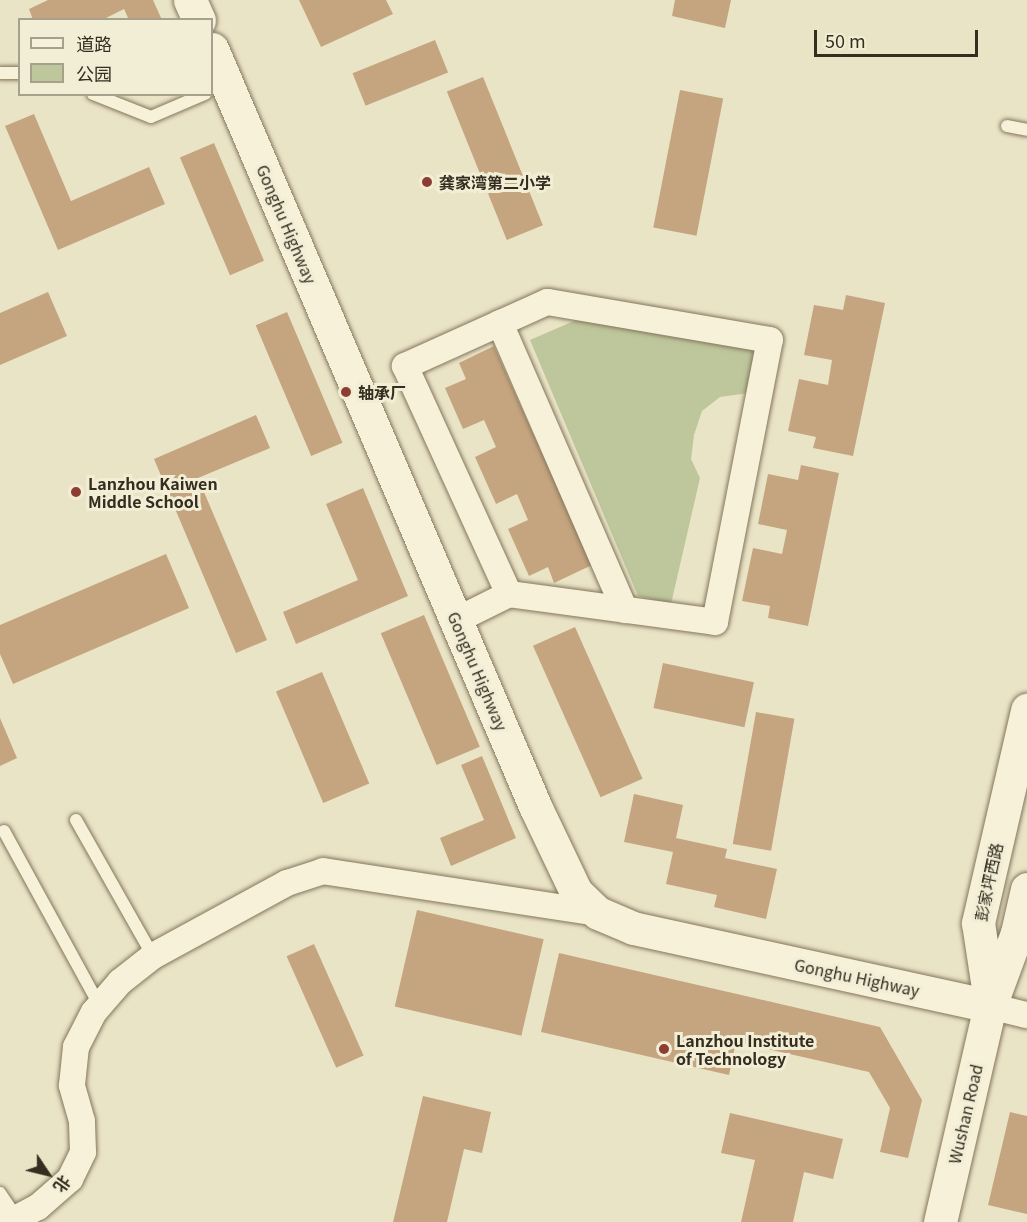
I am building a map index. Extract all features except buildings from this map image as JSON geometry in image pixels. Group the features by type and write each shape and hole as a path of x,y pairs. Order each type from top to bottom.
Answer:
{"main road":[{"path":"190,0 198,18"},
{"name":"Gonghu Highway","path":"213,63 215,91 457,620 576,892 598,913 633,928 990,1006"},
{"name":"彭家坪西路","path":"990,1006 978,923 1027,710"},
{"path":"990,1006 1017,933 1027,889"},
{"name":"Wushan Road","path":"940,1222 990,1006"}],"street":[{"path":"457,620 509,594 715,622 770,340 547,302 405,366 509,594"},
{"path":"500,323 625,610"},
{"path":"26,1216 70,1179 83,1152 82,1121 72,1085 76,1047 100,1006 120,982 153,956 287,883 324,871 598,913"},
{"path":"990,1006 1027,1014"}],"lane":[{"path":"0,73 18,73"},
{"path":"98,96 151,117 203,96"},
{"path":"1007,126 1027,130"},
{"path":"76,820 153,956"},
{"path":"4,831 100,1006"},
{"path":"0,1193 26,1216"}],"green space":[{"path":"583,317 757,347 749,393 720,397 702,411 694,435 691,459 700,478 671,604 638,596 530,340"}],"place":[{"name":"龚家湾第二小学","path":"427,182"},
{"name":"轴承厂","path":"346,392"},
{"name":"Lanzhou Kaiwen Middle School","path":"76,492"},
{"name":"Lanzhou Institute of Technology","path":"664,1049"}]}
